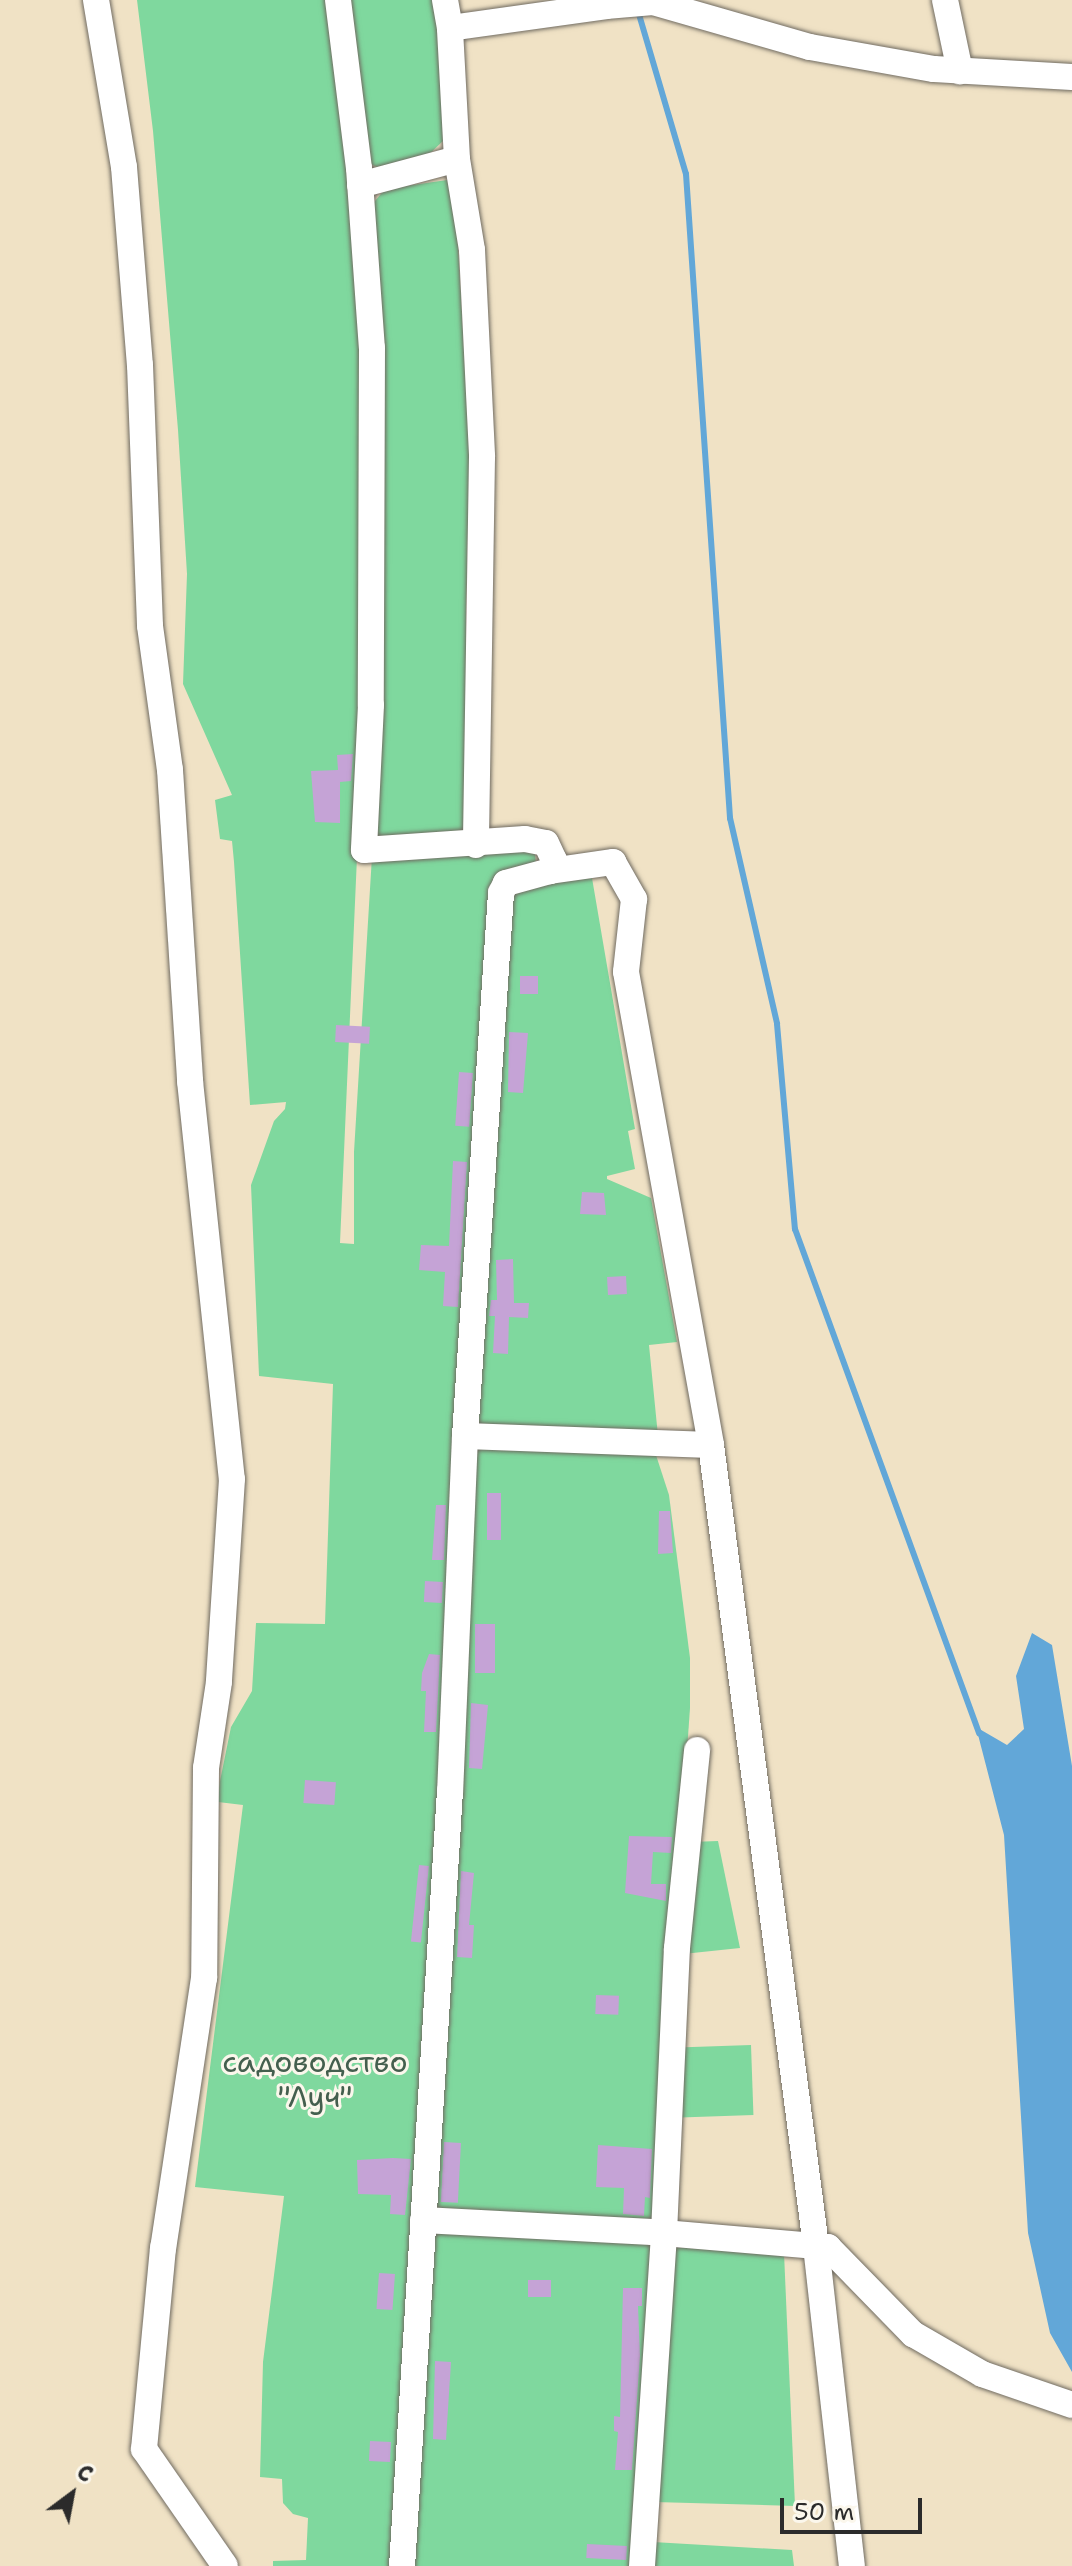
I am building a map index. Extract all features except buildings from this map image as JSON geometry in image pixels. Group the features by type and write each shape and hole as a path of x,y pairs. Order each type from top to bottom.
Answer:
{"lane":[{"path":"96,0 124,167 140,365 150,626 170,770 190,1081 232,1479 219,1682 206,1768 204,1978 163,2248 144,2449 225,2566"},
{"path":"338,0 360,185 372,348 371,705 364,850 476,845 525,839 546,843 554,860 550,871"},
{"path":"445,0 450,28 457,159 472,250 482,457 476,845"},
{"path":"945,0 960,71"},
{"path":"450,28 653,2 810,47 960,71 1072,77"},
{"path":"360,185 457,159"},
{"path":"402,2566 450,1791 465,1436 501,893 506,883 550,871 613,862 634,899 626,972 711,1445 816,2246 852,2566"},
{"path":"465,1436 711,1445"},
{"path":"642,2566 664,2233 677,1948 697,1750"},
{"path":"423,2220 664,2233 828,2247 913,2334 982,2374 1072,2405"}],"green space":[{"name":"садоводство \"Луч\"","path":"137,0 331,0 367,401 357,857 340,1243 354,1244 354,1152 372,856 534,846 536,863 509,873 449,1671 392,2566 273,2566 273,2561 306,2560 308,2518 293,2514 283,2503 282,2479 260,2477 263,2362 284,2196 195,2187 243,1805 218,1802 220,1781 231,1727 252,1691 256,1623 325,1624 333,1384 259,1376 251,1185 274,1121 285,1109 286,1102 250,1105 232,841 220,839 215,800 232,795 183,684 187,574 178,430 153,131"},
{"path":"345,0 434,0 447,73 444,140 424,159 377,167 364,161"},
{"path":"454,179 470,449 466,616 468,840 385,845 373,834 370,207 385,189"},
{"path":"592,878 635,1129 628,1131 635,1169 607,1176 607,1179 651,1198 677,1342 649,1345 658,1436 477,1428 510,887"},
{"name":"садоводство \"Луч\"","path":"476,1442 655,1452 669,1495 690,1658 690,1708 654,2223 434,2209"},
{"path":"718,1841 740,1948 683,1954 691,1842"},
{"path":"751,2045 753,2115 680,2118 678,2048"},
{"path":"434,2228 653,2243 631,2566 410,2566"},
{"path":"669,2247 784,2253 795,2506 654,2502"},
{"path":"653,2542 792,2550 794,2566 651,2566"}],"water":[{"path":"1032,1633 1052,1645 1072,1766 1072,2372 1050,2333 1028,2233 1004,1835 976,1727 1007,1745 1024,1729 1016,1676"}],"waterway":[{"path":"638,11 686,174 730,818 777,1024 795,1229 979,1733"}]}
